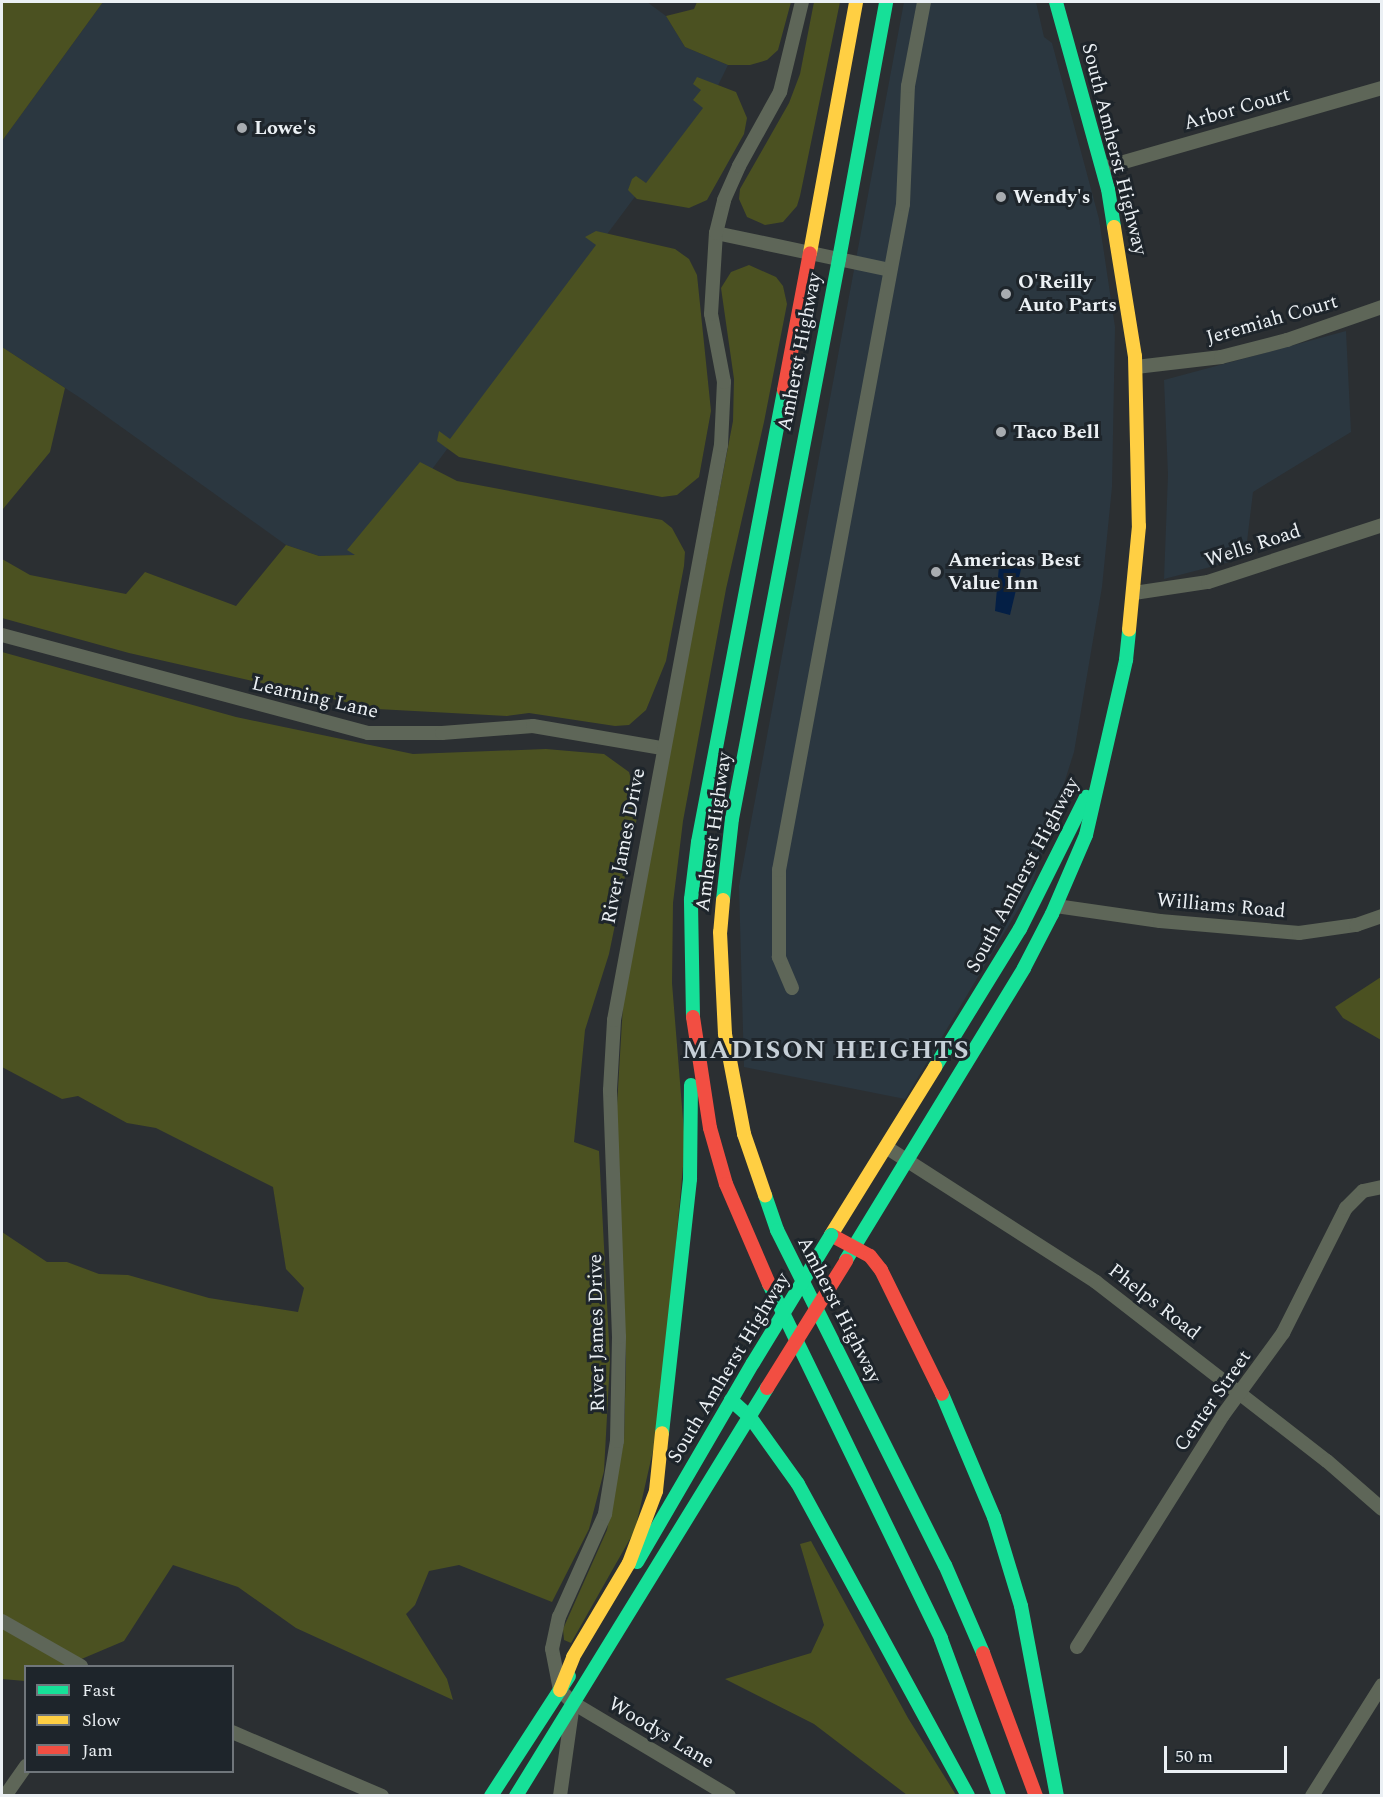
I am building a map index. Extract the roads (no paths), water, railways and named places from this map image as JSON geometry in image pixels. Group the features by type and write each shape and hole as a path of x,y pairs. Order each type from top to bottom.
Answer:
{"main road":[{"name":"Amherst Highway","path":"856,2 698,842 691,899 691,1007 700,1077 726,1184 757,1260 941,1639 999,1796"},
{"name":"Amherst Highway","path":"886,2 732,819 720,932 725,1034 744,1134 773,1219 945,1564 984,1654 1036,1796"},
{"name":"South Amherst Highway","path":"516,1796 1024,968 1056,906 1086,836 1126,660 1134,593 1140,453 1136,367 1125,280 1103,168 1056,2"},
{"name":"South Amherst Highway","path":"491,1796 560,1690 753,1363 1020,929 1102,770"},
{"path":"560,1690 573,1657 629,1563 656,1491 690,1179 691,1007"},
{"path":"831,1235 870,1256 895,1292 953,1417 994,1517 1025,1624 1058,1796"},
{"path":"731,1400 750,1417 798,1484 968,1796"}],"street":[{"name":"River James Drive","path":"560,1690 552,1649 553,1634 605,1514 617,1441 619,1337 610,1090 614,1020 724,414 724,382 711,314 716,233 724,200 739,166 780,92 802,2"},
{"path":"792,988 779,957 779,870 903,204 908,87 924,2"},
{"name":"Arbor Court","path":"1103,168 1382,88"},
{"path":"716,233 890,270"},
{"name":"Jeremiah Court","path":"1136,367 1221,357 1287,340 1382,307"},
{"name":"Wells Road","path":"1134,593 1208,582 1382,525"},
{"name":"Learning Lane","path":"2,635 368,733 433,734 532,726 662,748"},
{"name":"Williams Road","path":"1056,906 1160,921 1299,933 1346,927 1382,916"},
{"name":"Phelps Road","path":"886,1148 1096,1282 1356,1484 1382,1509"},
{"name":"Center Street","path":"1077,1647 1239,1394 1283,1333 1346,1208 1363,1191 1382,1186"},
{"path":"2,1621 79,1665"},
{"path":"1312,1796 1382,1685"},
{"path":"560,1690 573,1703 560,1796"},
{"name":"Woodys Lane","path":"573,1703 729,1796"},
{"path":"234,1733 382,1796"},
{"path":"4,1796 24,1769"}],"water":[{"path":"999,566 1021,569 1010,615 995,611"}],"place":[{"name":"Lowe's","path":"242,128"},
{"name":"Wendy's","path":"1001,197"},
{"name":"O'Reilly Auto Parts","path":"1006,294"},
{"name":"Taco Bell","path":"1001,432"},
{"name":"Americas Best Value Inn","path":"936,572"}],"district":[{"name":"MADISON HEIGHTS","path":"826,1051"}]}
